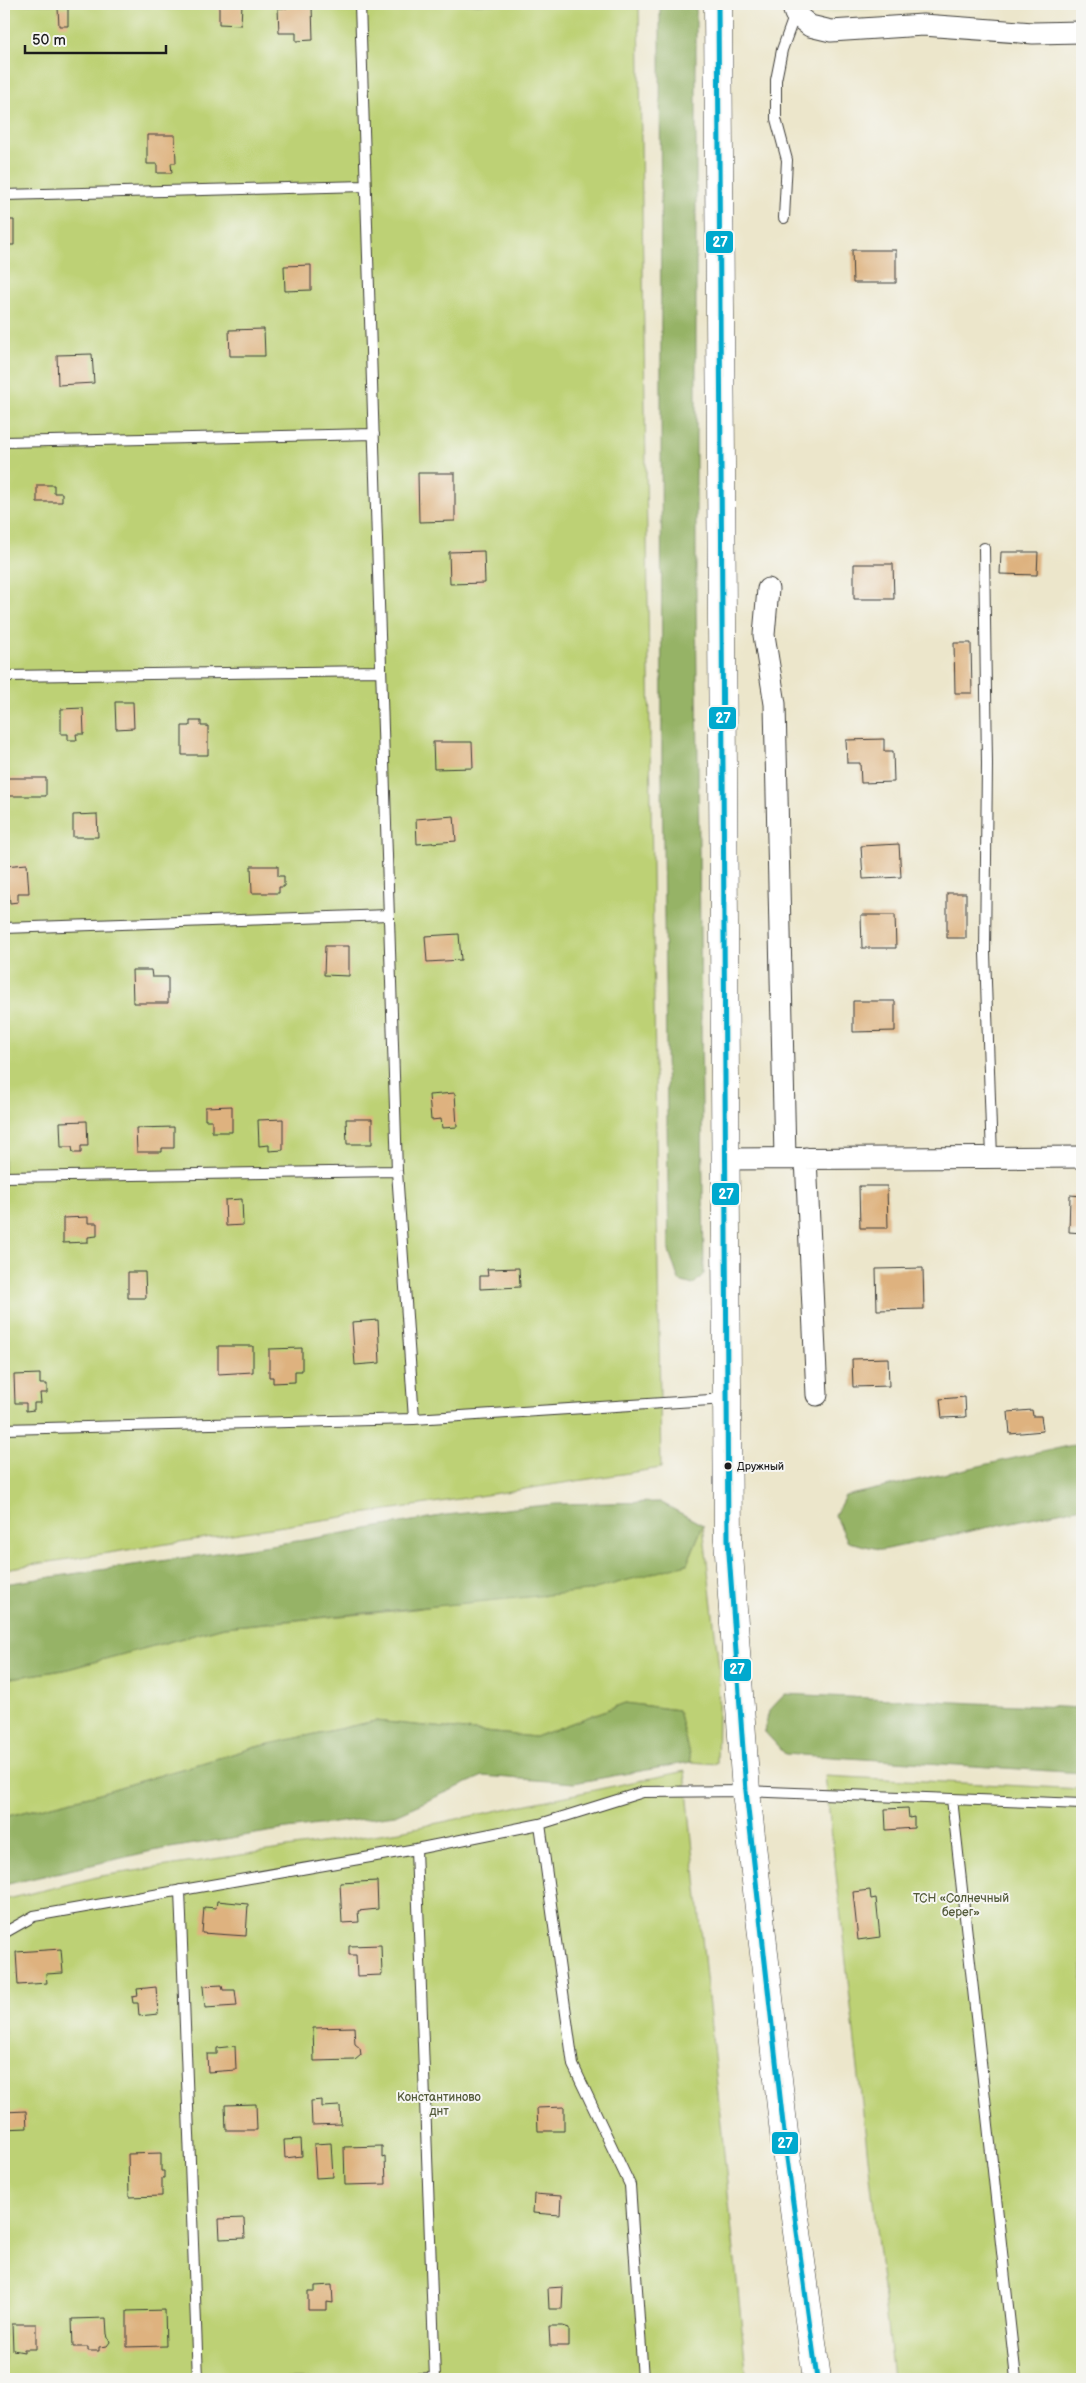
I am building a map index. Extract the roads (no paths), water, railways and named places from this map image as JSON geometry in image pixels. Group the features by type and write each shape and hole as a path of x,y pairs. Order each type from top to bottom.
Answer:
{"street":[{"path":"718,4 728,1540 746,1791 786,2150 817,2379"},
{"path":"794,9 810,26 831,32 924,25 1032,33 1082,32"},
{"path":"768,589 764,635 775,704 785,1158"},
{"path":"725,1159 1082,1157"},
{"path":"806,1158 817,1395"}],"lane":[{"path":"360,4 397,1171 414,1419"},
{"path":"784,218 787,160 776,119 776,80 782,50 794,9"},
{"path":"4,195 366,186"},
{"path":"4,442 374,434"},
{"path":"984,548 987,764 985,953 992,1158"},
{"path":"4,676 381,671"},
{"path":"4,928 389,915"},
{"path":"4,1177 397,1171"},
{"path":"4,1429 414,1419 727,1400"},
{"path":"4,1933 34,1916 416,1849 540,1824 643,1792 746,1791 1082,1804"},
{"path":"952,1799 1016,2379"},
{"path":"540,1824 573,2065 630,2184 643,2379"},
{"path":"402,2379 435,2379 416,1849"},
{"path":"180,1890 198,2379"}],"place":[{"name":"Дружный","path":"728,1466"}],"park label":[{"name":"ТСН «Солнечный берег»","path":"961,1905"},
{"name":"Константиново днт","path":"439,2104"}]}
